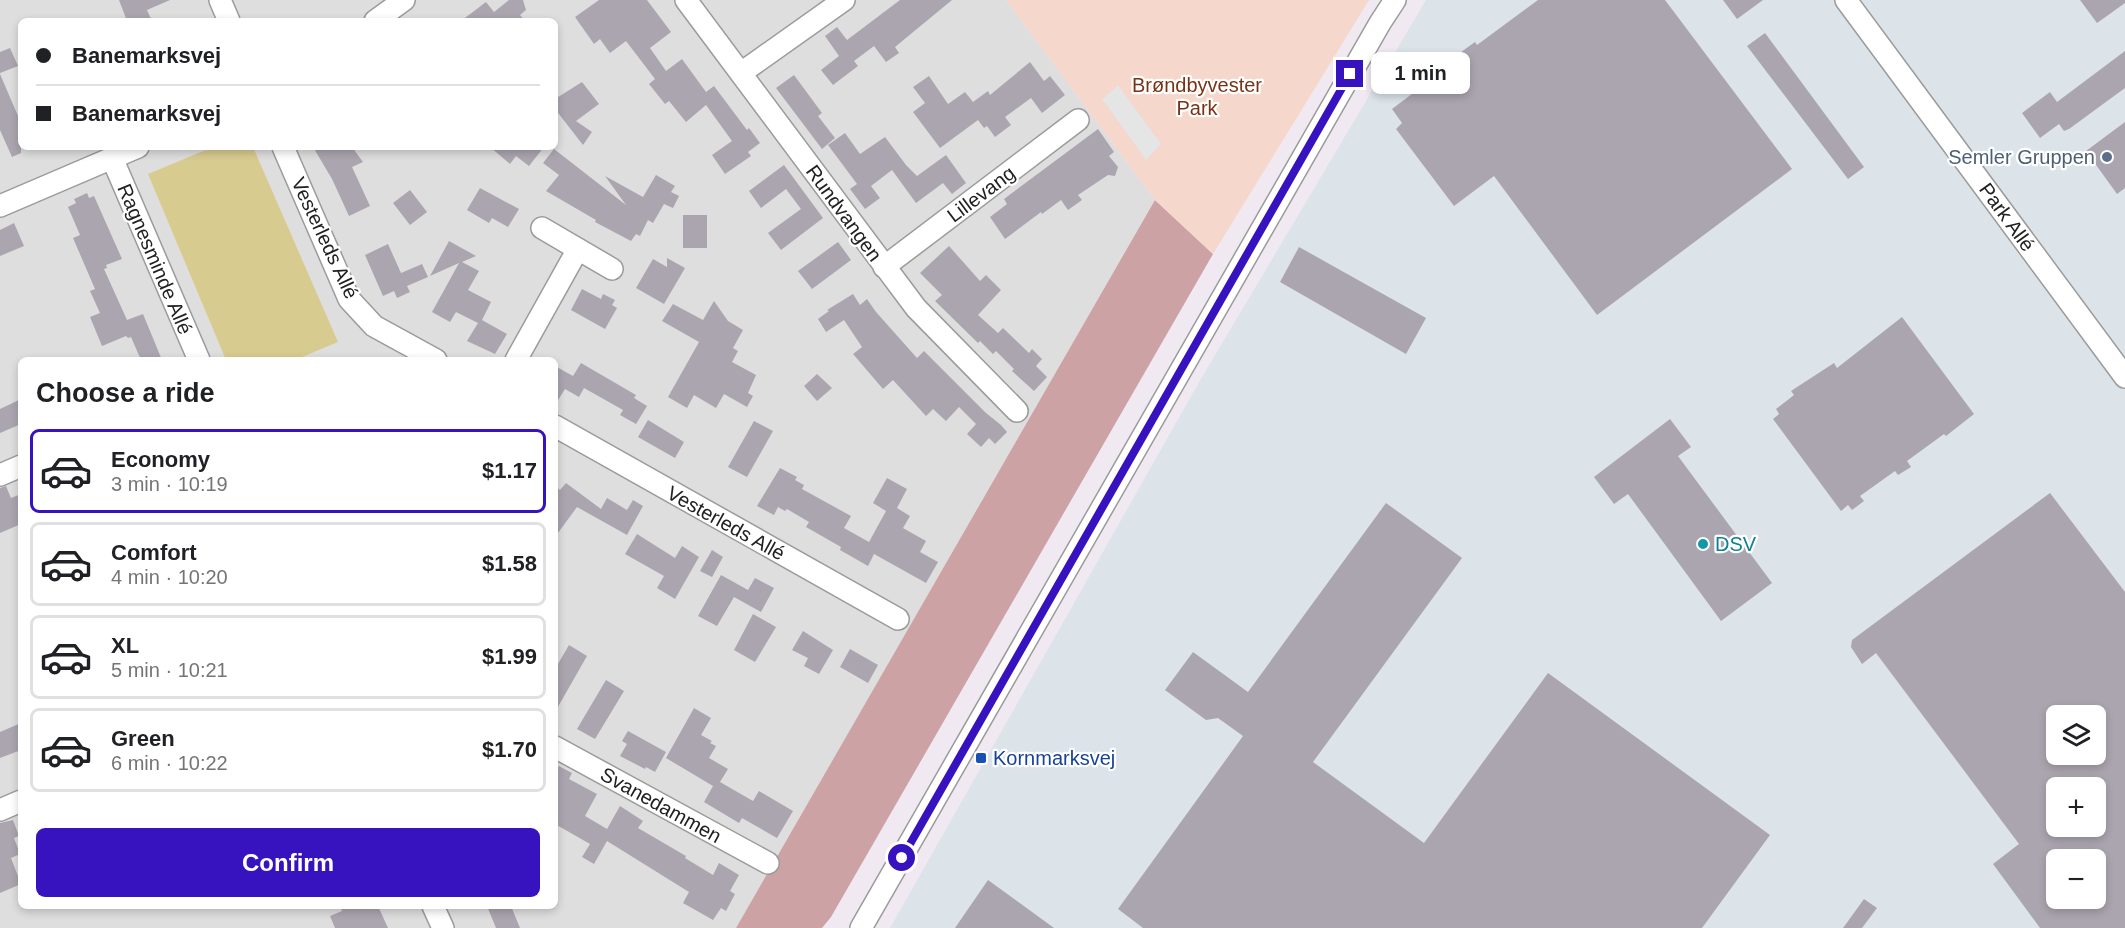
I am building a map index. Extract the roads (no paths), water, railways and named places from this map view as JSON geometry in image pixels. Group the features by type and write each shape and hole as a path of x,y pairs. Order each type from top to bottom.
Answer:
{"street":[{"path":"220,0 228,18"},
{"path":"379,18 404,0"},
{"name":"Rundvangen","path":"686,0 916,308 1017,411"},
{"path":"741,73 844,0"},
{"path":"861,928 1259,231 1395,0"},
{"name":"Park Allé","path":"1846,0 2125,377"},
{"name":"Lillevang","path":"884,267 1078,120"},
{"path":"1,202 131,150"},
{"name":"Vesterleds Allé","path":"284,150 349,299 374,326 431,357"},
{"name":"Ragnesminde Allé","path":"112,158 198,357"},
{"path":"542,228 612,269"},
{"path":"518,357 578,249"},
{"name":"Vesterleds Allé","path":"558,428 898,619"},
{"path":"0,475 18,467"},
{"name":"Svanedammen","path":"558,749 768,863"},
{"path":"0,810 18,802"},
{"path":"434,909 443,928"}],"place":[{"name":"Semler Gruppen","path":"2107,157"},
{"name":"DSV","path":"1703,544"},
{"name":"Kornmarksvej","path":"981,758"}],"park label":[{"name":"Brøndbyvester Park","path":"1197,96"}]}
